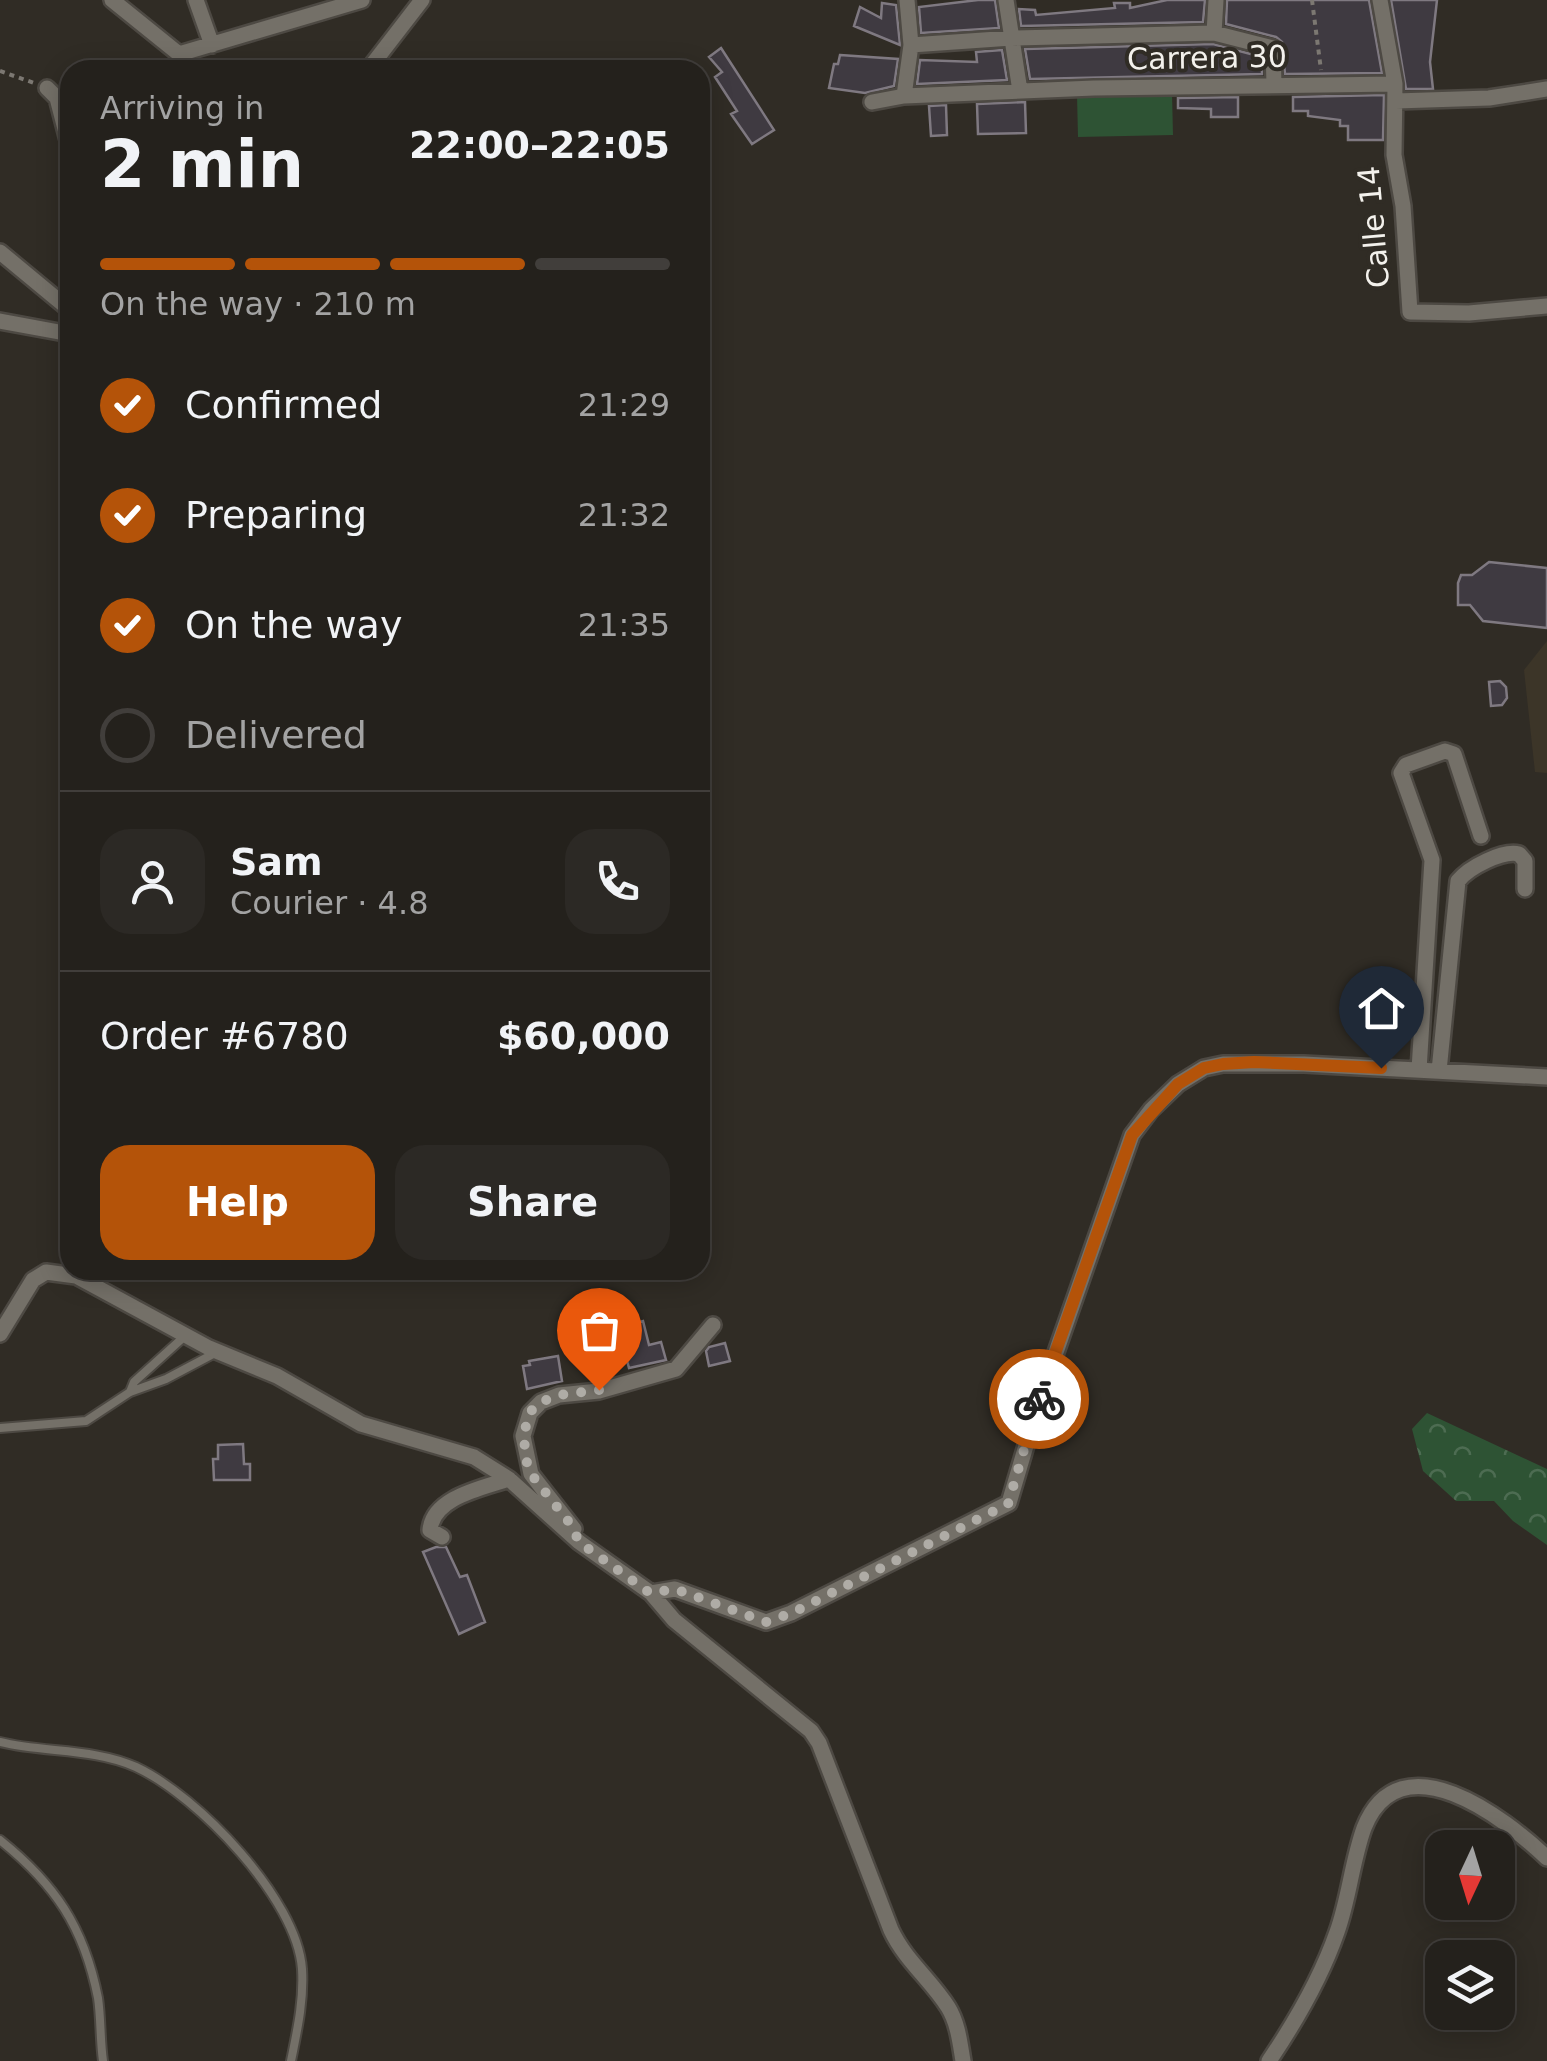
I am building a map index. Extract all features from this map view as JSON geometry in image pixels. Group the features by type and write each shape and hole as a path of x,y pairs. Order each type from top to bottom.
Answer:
{"street":[{"path":"112,0 179,54 362,0"},
{"path":"196,0 212,45"},
{"path":"286,0 292,19"},
{"path":"376,60 422,0"},
{"path":"904,96 911,45 907,0"},
{"path":"1006,0 1020,92"},
{"path":"1214,33 1216,0"},
{"name":"Calle 14","path":"1380,0 1395,84 1394,155 1403,206 1410,312 1469,314 1547,306"},
{"path":"911,45 1214,33 1273,48 1274,85"},
{"name":"Carrera 30","path":"872,102 904,96 1020,92 1395,84"},
{"path":"48,88 60,110"},
{"path":"1396,101 1489,98 1547,88"},
{"path":"0,252 60,302"},
{"path":"0,321 60,332"},
{"path":"1419,1070 1432,860 1401,773 1406,765 1444,750 1454,754 1481,836"},
{"path":"1439,1072 1458,881 1464,874 1510,852 1520,854 1525,862 1526,888"},
{"path":"650,1593 675,1589 766,1622 792,1613 1008,1504 1041,1394 1132,1135 1178,1084 1204,1068 1254,1062 1540,1077 1547,1092"},
{"path":"0,1334 33,1280 46,1272 60,1274"},
{"path":"83,1280 217,1352 278,1376 361,1424 474,1457 509,1479 579,1542 650,1593 674,1620 811,1731 819,1742 891,1930 950,2010 960,2037 963,2061"},
{"path":"579,1542 572,1526 531,1474 523,1436 530,1412 541,1402 559,1395 599,1390 676,1369 713,1325"},
{"path":"442,1537 430,1530 443,1506 509,1479"},
{"path":"1269,2061 1323,1967 1346,1902 1365,1826 1382,1802 1401,1790 1425,1785 1453,1792 1486,1808 1547,1858"}],"lane":[{"path":"130,1392 142,1375 186,1335"},
{"path":"0,1428 78,1424 130,1392 166,1379 217,1352"},
{"path":"0,1742 134,1766 192,1802 209,1818 251,1867 294,1932 302,1986 291,2061"},
{"path":"0,1840 44,1877 60,1898 89,1966 98,1999 103,2061"}],"path":[{"path":"1312,0 1323,84"},
{"path":"0,71 48,88"}],"shaded area":[{"path":"1547,641 1547,773 1535,772 1524,670"}],"green space":[{"path":"1172,93 1173,135 1078,137 1077,95"},
{"path":"1427,1413 1547,1469 1547,1545 1513,1521 1494,1501 1456,1501 1423,1471 1412,1429"}],"building":[{"path":"995,0 999,28 921,33 919,7"},
{"path":"1167,0 1205,0 1203,22 1021,26 1019,9 1035,10 1036,15 1115,8 1114,3 1130,3 1130,8"},
{"path":"1227,0 1369,0 1382,73 1285,74 1282,42 1226,24"},
{"path":"1391,0 1437,0 1430,62 1433,89 1406,89"},
{"path":"882,3 896,5 900,45 854,26 860,7 881,18"},
{"path":"1213,44 1262,57 1262,74 1030,79 1025,49"},
{"path":"721,48 774,130 752,144 731,114 737,111 715,77 722,72 709,57"},
{"path":"1002,50 1007,80 917,84 920,60 977,62 976,52"},
{"path":"840,55 898,59 894,86 865,93 829,88"},
{"path":"1384,95 1383,140 1348,140 1348,126 1340,126 1340,120 1293,111 1293,97"},
{"path":"1238,97 1238,117 1211,117 1211,109 1178,108 1178,98"},
{"path":"1025,102 1026,133 978,134 977,104"},
{"path":"946,105 947,135 931,136 929,106"},
{"path":"1489,562 1547,568 1547,628 1483,621 1470,605 1458,605 1461,575 1472,575"},
{"path":"1500,681 1506,687 1507,698 1502,705 1491,706 1489,682"},
{"path":"643,1321 649,1345 661,1342 666,1360 629,1368 620,1335 628,1333 625,1326"},
{"path":"725,1343 730,1361 709,1366 706,1351"},
{"path":"558,1356 562,1381 527,1389 523,1366 530,1365 529,1361"},
{"path":"243,1444 244,1464 250,1464 250,1480 214,1480 213,1459 218,1459 218,1445"},
{"path":"446,1547 460,1577 467,1575 485,1622 459,1634 423,1552"}],"way so far":[{"path":"599,1390 559,1395 541,1402 530,1412 523,1436 531,1474 572,1526 579,1542 650,1593 675,1589 766,1622 792,1613 922,1544 1008,1504 1039,1399"}],"route":[{"path":"1039,1399 1132,1135 1151,1110 1178,1084 1204,1068 1223,1064 1381,1068"}]}
